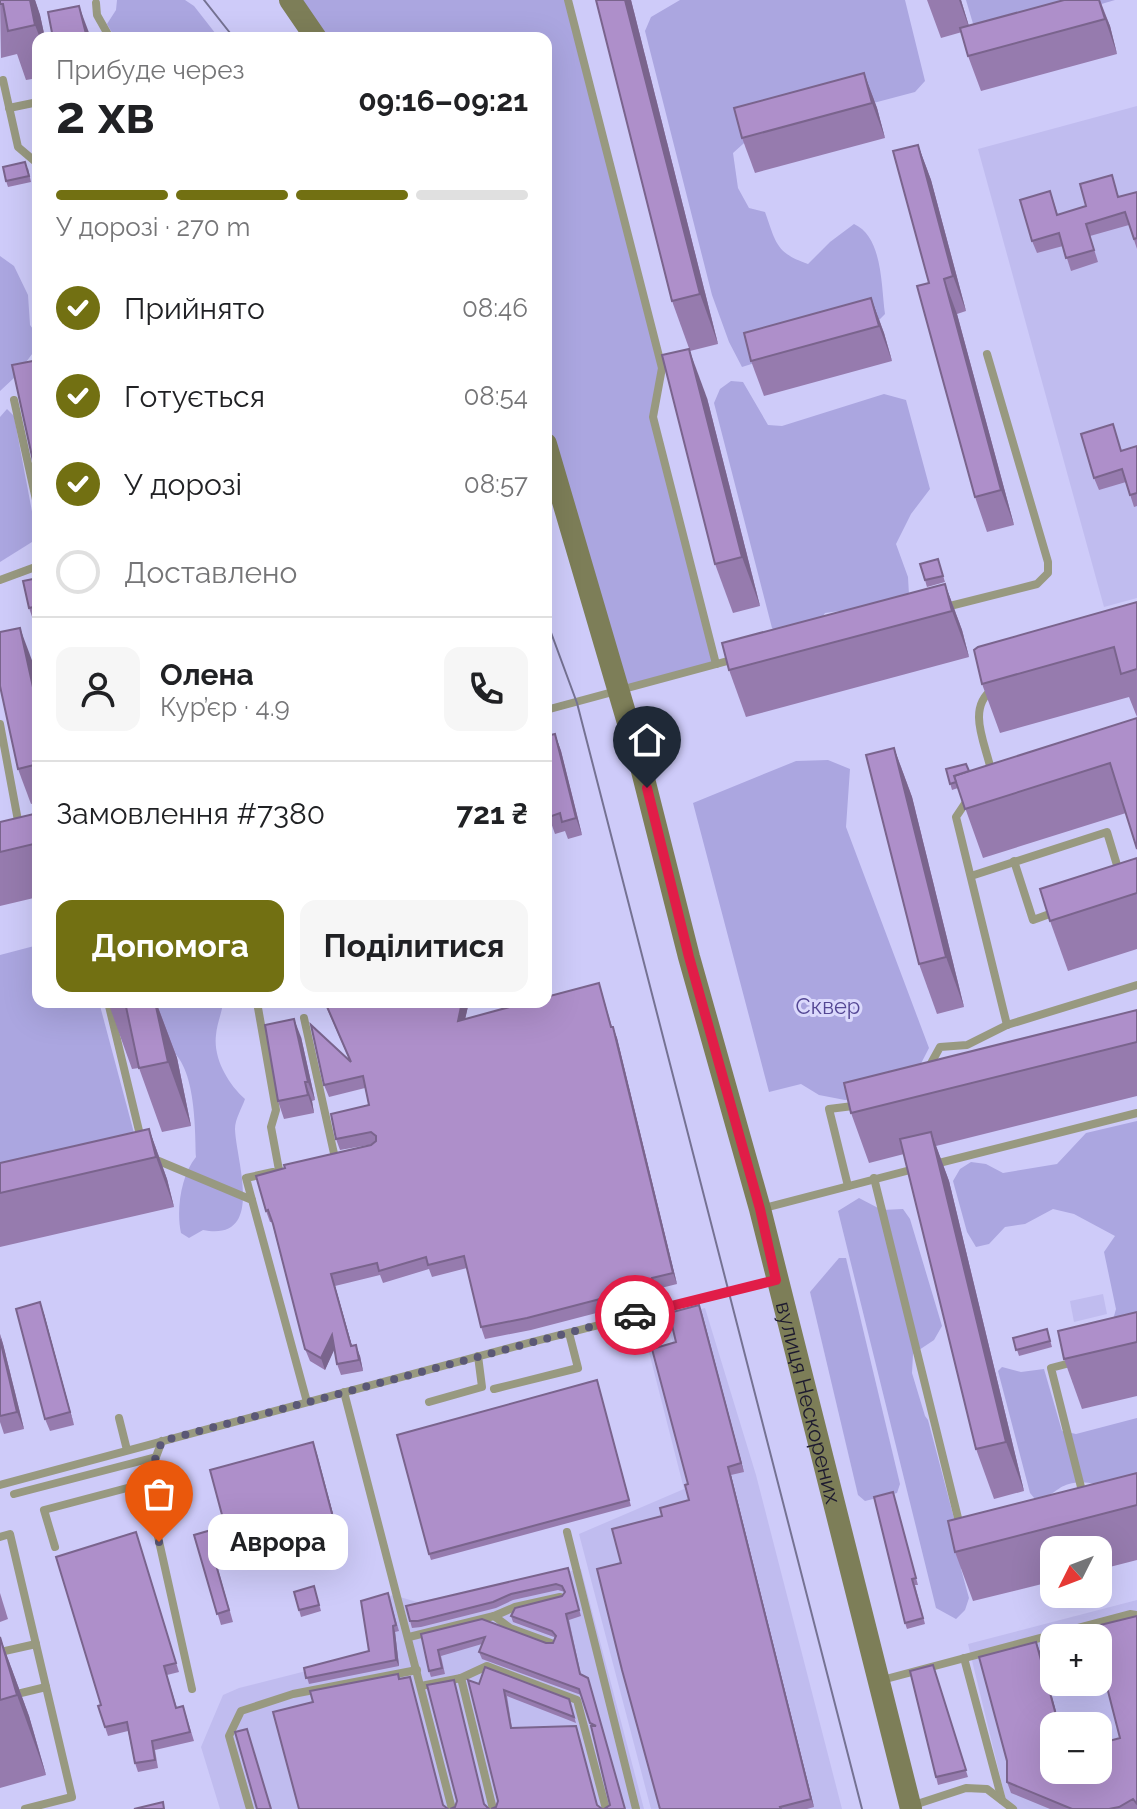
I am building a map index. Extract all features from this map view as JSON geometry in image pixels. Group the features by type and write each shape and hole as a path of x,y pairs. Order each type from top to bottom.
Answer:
{"main road":[{"path":"290,0 312,32"},
{"name":"вулиця Нескорених","path":"552,464 647,788 689,957 760,1209 910,1808"}],"lane":[{"path":"568,0 662,368 653,417 716,664"},
{"path":"96,3 97,15 107,32"},
{"path":"3,80 18,147 32,159"},
{"path":"9,108 32,103"},
{"path":"941,608 1037,584 1046,578 1049,567 987,354"},
{"path":"14,400 32,482"},
{"path":"0,580 32,568"},
{"path":"552,708 741,658"},
{"path":"990,766 978,709 988,693 1010,684"},
{"path":"0,724 22,843"},
{"path":"981,779 990,766 1004,763"},
{"path":"973,792 956,817 1007,1025"},
{"path":"971,876 1107,832 1125,891"},
{"path":"1014,861 1033,920 1060,911"},
{"path":"922,1081 940,1047 967,1045 1007,1025 1137,985"},
{"path":"109,1008 145,1155 252,1200"},
{"path":"258,1008 276,1110 271,1127 279,1170"},
{"path":"304,1018 335,1158"},
{"path":"848,1186 829,1109 872,1104"},
{"path":"760,1209 1137,1113"},
{"path":"321,1161 348,1155"},
{"path":"293,1167 246,1178 307,1402"},
{"path":"874,1178 962,1535"},
{"path":"0,1485 478,1356 776,1280"},
{"path":"494,1389 578,1368 569,1333"},
{"path":"429,1402 482,1387 478,1356"},
{"path":"1086,1507 1051,1368 1090,1357"},
{"path":"344,1392 452,1809"},
{"path":"119,1418 127,1450"},
{"path":"162,1441 146,1483 192,1689"},
{"path":"14,1494 156,1457"},
{"path":"55,1547 44,1510 146,1483"},
{"path":"567,1532 636,1809"},
{"path":"0,1537 10,1534 72,1797 25,1809"},
{"path":"409,1637 560,1597"},
{"path":"878,1681 1130,1614 1137,1615"},
{"path":"494,1616 510,1628 551,1643"},
{"path":"0,1652 36,1644"},
{"path":"964,1658 1002,1800"},
{"path":"421,1686 461,1678 487,1666 577,1700 606,1809"},
{"path":"250,1809 229,1736 241,1711 293,1694 417,1670"},
{"path":"461,1678 493,1809"},
{"path":"0,1698 46,1687"},
{"path":"910,1808 966,1788 987,1789 1013,1809"}],"shaded area":[{"path":"1137,106 1137,598 1104,607 978,149"},
{"path":"1103,1294 1107,1314 1074,1322 1070,1301"},
{"path":"705,1308 756,1475 842,1809 651,1809 579,1534 684,1489 649,1352 674,1347 666,1317"},
{"path":"581,1569 644,1809 220,1809 201,1747 223,1695 239,1688 369,1655 362,1606 393,1595 417,1602"},
{"path":"1137,1600 1137,1809 1008,1809 968,1644 1040,1625 1040,1696 1112,1696 1112,1624 1045,1624"}],"green space":[{"path":"117,0 185,0 194,6 214,32 112,32 107,24 116,10"},
{"path":"290,0 568,0 662,368 654,417 716,664 619,690 552,464 552,32 312,32"},
{"path":"680,0 905,0 925,81 915,92 753,135 733,153 738,188 749,208 765,212 775,239 789,256 808,264 854,224 863,230 871,240 879,263 885,314 873,326 742,367 712,295 645,31 651,17"},
{"path":"966,0 1115,0 985,38 974,27"},
{"path":"0,256 14,266 28,295 32,354 0,391"},
{"path":"731,381 743,382 768,425 782,426 884,394 906,400 930,489 911,514 896,544 908,577 909,595 862,616 840,611 825,613 816,627 790,641 772,628 714,403 720,389"},
{"path":"7,409 14,416 32,512 32,542 0,562 0,417"},
{"name":"Сквер","path":"828,760 850,769 846,827 929,1048 914,1077 872,1097 845,1100 819,1095 801,1084 769,1092 693,803 796,761"},
{"path":"32,947 32,1008 101,1008 134,1133 128,1153 0,1187 0,955"},
{"path":"153,1008 222,1008 216,1035 219,1061 233,1086 245,1099 235,1129 242,1178 241,1212 235,1224 223,1230 203,1230 189,1238 181,1233 179,1214 181,1193 196,1157 192,1096 183,1066 166,1047"},
{"path":"1137,1121 1137,1337 1106,1345 1116,1309 1104,1252 1115,1236 1074,1214 1053,1209 1025,1224 1005,1227 989,1244 976,1247 967,1232 953,1181 960,1169 971,1162 986,1164 1003,1173 1057,1164 1086,1133"},
{"path":"859,1198 882,1210 903,1209 910,1219 942,1326 934,1340 913,1354 912,1373 928,1420 960,1541 961,1569 969,1598 965,1610 956,1619 936,1608 838,1211"},
{"path":"839,1258 846,1258 900,1484 897,1493 865,1501 858,1495 810,1292"},
{"path":"1002,1367 1021,1372 1044,1369 1062,1431 1076,1434 1137,1418 1137,1498 1094,1484 1077,1482 1035,1499 1030,1493 998,1371"}],"building":[{"path":"0,0 30,0 35,25 8,31"},
{"path":"596,0 625,0 700,294 672,301"},
{"path":"1064,0 1099,0 1105,19 968,56 960,28"},
{"path":"79,6 86,32 52,32 48,12"},
{"path":"864,73 872,103 742,138 734,108"},
{"path":"918,145 953,276 944,279 1001,490 975,497 917,286 929,283 893,151"},
{"path":"25,162 29,176 6,181 3,167"},
{"path":"1112,175 1118,197 1137,192 1137,238 1134,239 1125,212 1086,224 1094,250 1066,258 1059,233 1032,241 1020,200 1050,191 1057,215 1086,206 1080,184"},
{"path":"871,298 879,326 751,361 744,333"},
{"path":"689,349 742,557 715,564 662,355"},
{"path":"32,361 32,457 12,365"},
{"path":"1113,424 1121,451 1137,446 1137,493 1130,495 1122,469 1094,478 1081,434"},
{"path":"938,559 943,576 925,580 920,564"},
{"path":"32,579 32,607 29,608 23,581"},
{"path":"945,584 952,611 729,670 722,643"},
{"path":"1137,602 1137,669 1121,674 1114,647 982,684 974,650 978,647"},
{"path":"20,628 32,683 32,766 18,769 0,686 0,632"},
{"path":"1137,718 1137,849 1110,763 965,809 954,776"},
{"path":"555,734 576,818 562,822 560,813 552,816 552,735"},
{"path":"894,748 946,957 919,964 866,755"},
{"path":"966,764 969,771 954,776 956,782 950,784 946,769"},
{"path":"32,814 32,844 0,852 0,822"},
{"path":"1137,858 1137,893 1050,921 1040,889"},
{"path":"599,983 613,1027 673,1273 652,1278 654,1285 481,1327 464,1256 428,1265 426,1257 379,1271 377,1263 331,1274 351,1346 356,1345 359,1360 337,1364 332,1335 321,1358 305,1349 273,1224 256,1176 285,1168 284,1165 371,1145 376,1141 376,1136 371,1132 336,1139 331,1114 369,1105 363,1076 324,1085 311,1025 351,1062 328,1008 461,1008 458,1021 506,1008 552,1008 552,995"},
{"path":"126,1008 156,1008 168,1062 139,1068"},
{"path":"1137,1010 1137,1042 851,1113 844,1083"},
{"path":"294,1019 308,1095 278,1101 265,1025"},
{"path":"149,1129 156,1157 0,1193 0,1163"},
{"path":"931,1132 1006,1442 976,1449 900,1139"},
{"path":"40,1302 70,1412 45,1419 16,1309"},
{"path":"699,1305 741,1463 728,1467 811,1799 781,1809 660,1809 597,1569 621,1563 612,1529 662,1516 660,1508 689,1500 685,1485 688,1484 652,1349 676,1342 669,1313"},
{"path":"1137,1312 1137,1342 1064,1359 1058,1331"},
{"path":"1047,1329 1050,1341 1016,1350 1013,1338"},
{"path":"0,1339 17,1412 0,1416"},
{"path":"597,1380 629,1500 429,1554 397,1435"},
{"path":"313,1442 335,1525 214,1558 229,1610 217,1614 194,1535 225,1526 210,1470"},
{"path":"1137,1473 1137,1505 955,1552 948,1521"},
{"path":"893,1492 916,1578 912,1579 923,1618 905,1623 874,1497"},
{"path":"136,1532 176,1663 164,1666 176,1708 183,1706 190,1732 152,1741 155,1760 135,1763 127,1722 105,1727 56,1557"},
{"path":"568,1568 579,1610 566,1614 580,1674 588,1678 625,1809 604,1809 610,1805 591,1726 596,1726 590,1723 579,1689 479,1652 485,1637 438,1650 442,1668 429,1671 421,1634 482,1619 553,1643 556,1636 552,1631 511,1616 515,1608 562,1596 565,1592 562,1586 556,1584 511,1594 493,1602 418,1621 410,1621 406,1606"},
{"path":"314,1586 319,1605 299,1610 294,1592"},
{"path":"388,1593 396,1625 393,1626 396,1660 306,1678 304,1668 369,1651 361,1601"},
{"path":"1137,1616 1137,1804 1133,1799 1109,1809 1072,1809 1007,1782 1007,1761 979,1657 1036,1642 1040,1657 1040,1696 1051,1696 1055,1712 1040,1712 1040,1784 1112,1784 1112,1740 1120,1738 1109,1696 1112,1696 1112,1624 1104,1624"},
{"path":"0,1637 17,1695 0,1700"},
{"path":"933,1665 966,1770 936,1777 910,1671"},
{"path":"485,1667 569,1699 574,1717 504,1690 511,1728 576,1726 597,1805 602,1809 491,1809 496,1807 498,1801 468,1680 479,1684"},
{"path":"398,1674 399,1679 410,1677 443,1805 448,1809 299,1809 273,1712 313,1702 310,1691"},
{"path":"454,1680 484,1804 489,1809 450,1809 455,1807 457,1801 427,1685"},
{"path":"247,1729 271,1809 257,1809 235,1732"},
{"path":"163,1802 164,1809 134,1809"}],"tram line":[{"path":"204,0 229,32"},
{"path":"552,635 577,703 862,1809"}],"way so far":[{"path":"159,1542 146,1483 162,1441 635,1315"}],"place":[{"name":"Аврора","path":"159,1542"}],"route":[{"path":"635,1315 776,1280 760,1209 689,957 647,788"}]}
